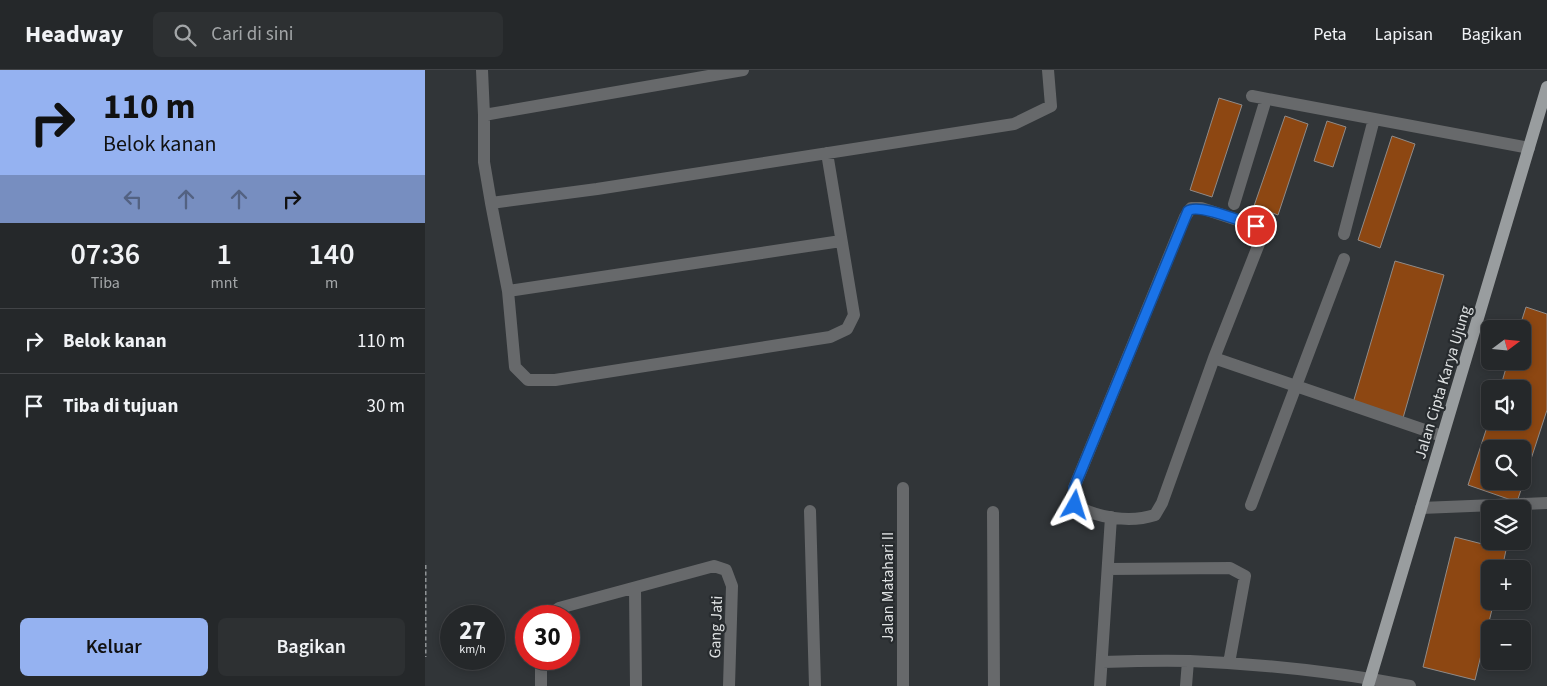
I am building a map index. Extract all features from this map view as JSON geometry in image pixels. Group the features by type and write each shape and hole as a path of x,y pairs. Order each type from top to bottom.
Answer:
{"main road":[{"name":"Jalan Cipta Karya Ujung","path":"1369,682 1547,87"}],"street":[{"path":"482,70 484,162 508,291 515,367 528,380 555,380 830,337 847,329 854,315 827,153"},
{"path":"484,115 743,70"},
{"path":"491,203 1013,124 1051,106 1049,70"},
{"path":"1253,96 1529,148"},
{"path":"1233,204 1266,99"},
{"path":"1344,234 1374,119"},
{"path":"1191,208 1201,208 1256,226 1260,229 1262,236 1214,358 1162,502 1155,515 1145,518 1111,517 1087,512 1075,505 1074,488 1185,217 1191,208"},
{"path":"508,291 841,241"},
{"path":"1251,505 1344,259"},
{"path":"1214,358 1442,436"},
{"name":"Jalan Matahari II","path":"903,488 903,686"},
{"path":"1421,508 1547,503"},
{"path":"810,511 815,686"},
{"path":"993,512 994,686"},
{"path":"1100,686 1111,517"},
{"name":"Gang Jati","path":"635,588 714,566 725,570 732,586 729,686"},
{"path":"1108,569 1230,568 1245,576 1229,663"},
{"path":"570,605 635,588 636,686"},
{"path":"1102,662 1188,661 1229,663 1410,686"},
{"path":"1186,686 1188,661"},
{"path":"541,670 541,686"}],"path":[{"path":"425,565 425,657"}],"building":[{"path":"1219,98 1242,105 1212,197 1190,190"},
{"path":"1285,116 1308,124 1278,215 1254,206"},
{"path":"1327,121 1346,127 1333,167 1314,161"},
{"path":"1392,136 1415,144 1380,248 1358,240"},
{"path":"1395,261 1444,275 1403,418 1353,403"},
{"path":"1526,307 1547,314 1547,410 1531,459 1531,440 1483,440 1486,430 1531,430 1531,380 1503,380 1505,370 1531,370 1531,320 1522,320"},
{"path":"1481,445 1481,490 1468,485"},
{"path":"1482,490 1521,490 1518,500 1511,500"},
{"path":"1455,537 1481,544 1481,550 1506,550 1504,560 1481,560 1481,610 1492,610 1489,620 1481,620 1481,655 1475,680 1423,667"}],"route":[{"path":"1075,505 1074,488 1188,211 1191,208 1201,208 1256,226"}]}
